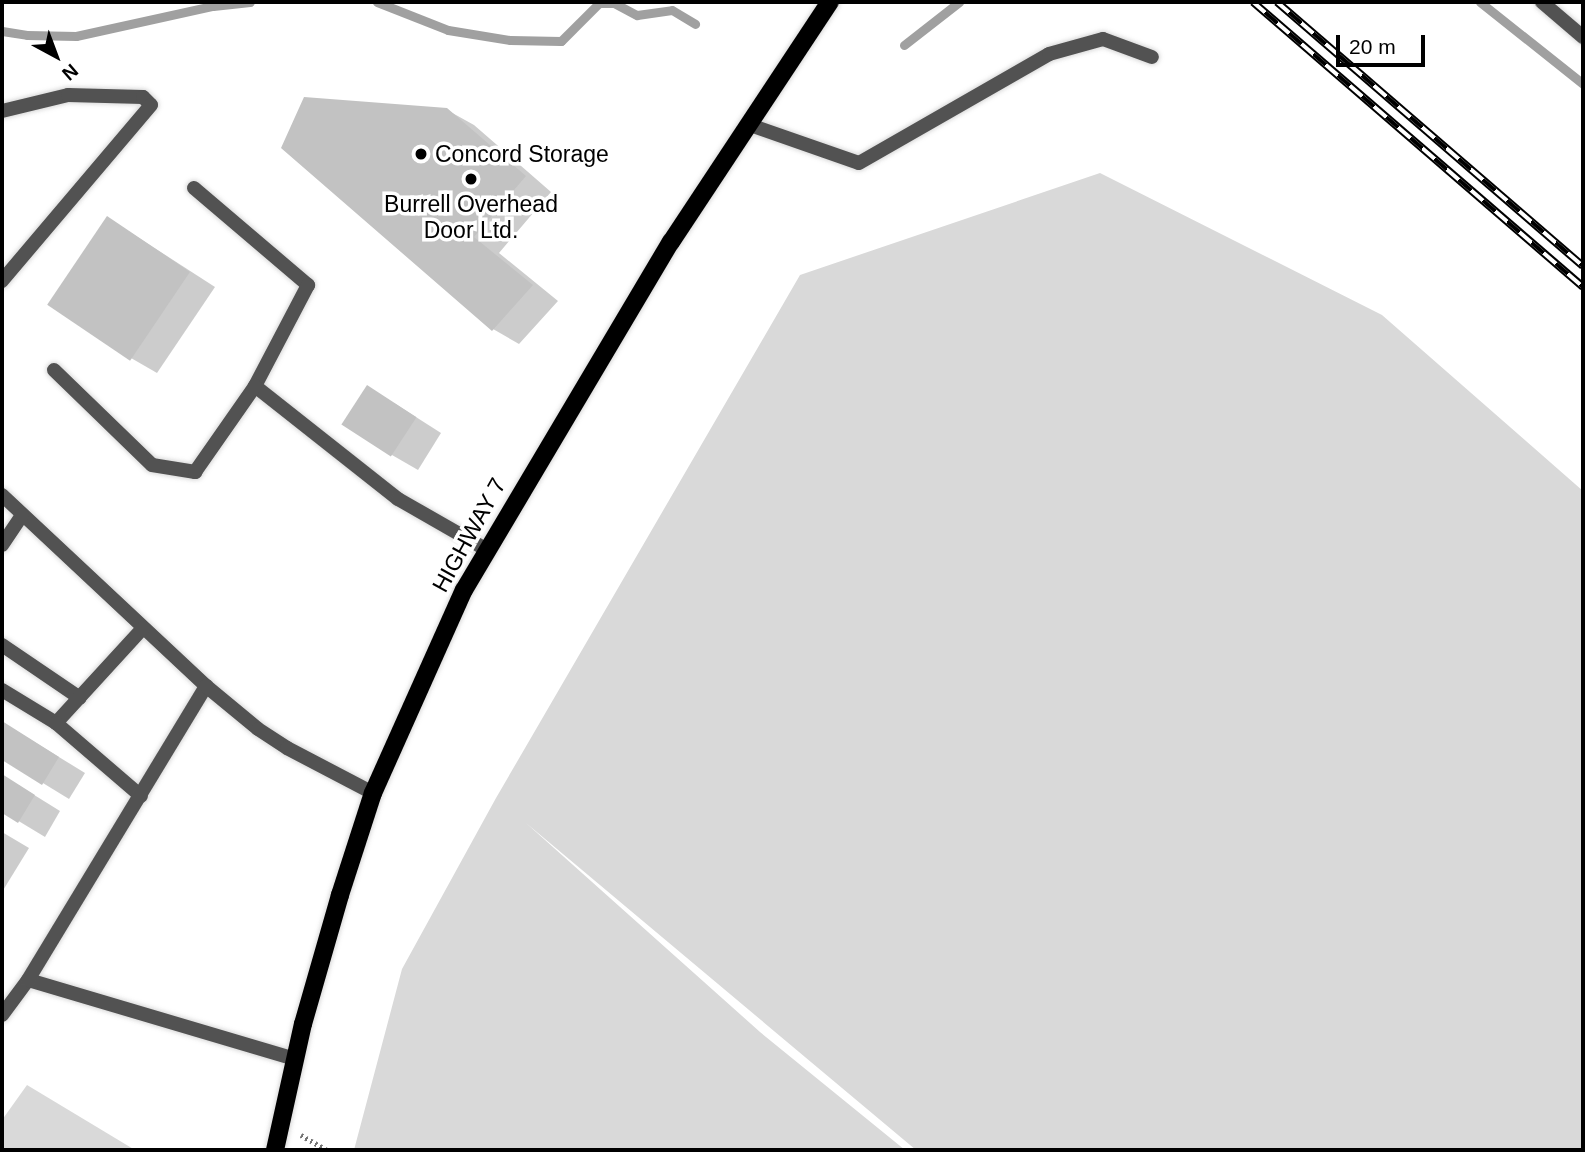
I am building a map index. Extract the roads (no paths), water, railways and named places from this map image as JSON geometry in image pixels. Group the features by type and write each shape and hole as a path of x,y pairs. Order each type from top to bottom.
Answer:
{"main road":[{"name":"HIGHWAY 7","path":"275,1150 295,1059 340,895 373,793 464,590 664,254 830,2"}],"lane":[{"path":"1542,2 1583,37"},
{"path":"750,125 859,163 1049,54 1103,39 1152,57"},
{"path":"2,111 68,95 143,97 151,106 2,281"},
{"path":"54,370 152,465 195,472 255,386 308,285 194,188"},
{"path":"255,386 398,499 487,550"},
{"path":"2,495 206,686 258,729 287,748 373,793"},
{"path":"2,545 22,515"},
{"path":"56,723 144,628"},
{"path":"2,645 80,698"},
{"path":"2,1015 28,980 206,686"},
{"path":"2,690 56,723 141,796"},
{"path":"28,980 295,1059"}],"waterway":[{"path":"2,31 27,35 76,36 213,6 250,2"},
{"path":"377,2 448,30 510,40 561,41 599,3 614,3 637,15 672,10 695,24"},
{"path":"904,45 959,2"},
{"path":"1480,2 1583,84"}],"railway":[{"path":"1253,2 1583,287"},
{"path":"1277,2 1583,266"}],"place":[{"name":"Concord Storage","path":"421,154"},
{"name":"Burrell Overhead Door Ltd.","path":"471,179"}]}
